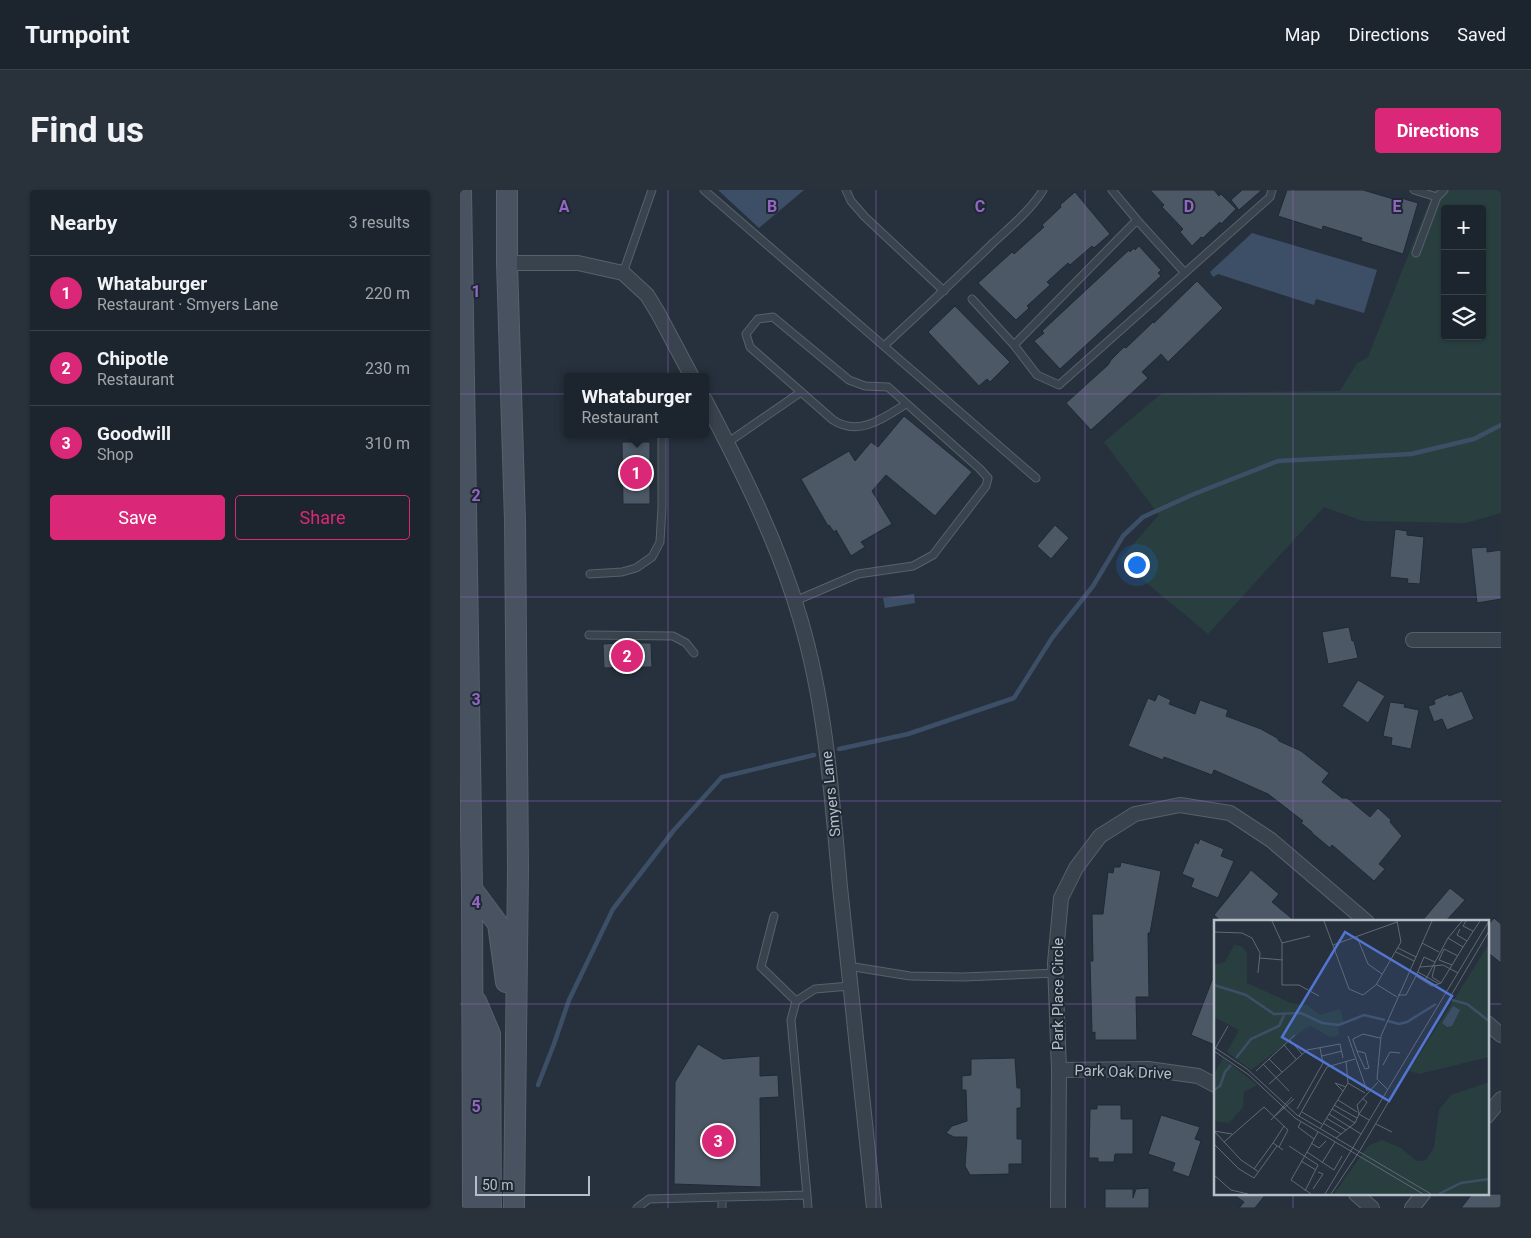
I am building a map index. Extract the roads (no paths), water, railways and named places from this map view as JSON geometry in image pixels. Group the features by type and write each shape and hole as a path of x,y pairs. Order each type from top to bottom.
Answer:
{"main road":[{"path":"461,190 472,889 473,1208"},
{"path":"507,190 507,262 514,501 518,869 514,1208"},
{"path":"472,889 498,924 506,973 506,1174 514,1208"},
{"path":"472,992 490,1034 491,1208"}],"street":[{"path":"507,262 578,263 623,273 647,295 690,373"},
{"name":"Smyers Lane","path":"709,408 773,539 795,601 810,656 821,711 831,790 874,1208"},
{"path":"1413,640 1501,640"},
{"name":"Park Place Circle","path":"1058,1208 1059,1070 1056,973 1061,898 1076,868 1100,836 1136,814 1180,805 1230,813 1271,840 1366,920"},
{"path":"1488,1024 1501,1035"},
{"name":"Park Oak Drive","path":"1059,1070 1148,1069 1198,1076 1214,1084"},
{"path":"1488,1115 1501,1099"},
{"path":"1358,1196 1372,1208"},
{"path":"1412,1208 1422,1196"}],"lane":[{"path":"623,273 652,190"},
{"path":"704,190 1036,478"},
{"path":"846,190 865,217 944,291"},
{"path":"884,346 944,291 1037,200 1043,190"},
{"path":"1112,190 1185,273"},
{"path":"972,299 1014,345 1037,375 1059,386 1270,197 1272,190"},
{"path":"1414,190 1437,197"},
{"path":"1416,253 1437,197 1444,190"},
{"path":"1014,345 1137,220"},
{"path":"795,601 858,574 913,566 933,555 986,486 988,478 888,387 865,386 849,380 773,316 758,319 746,334 750,347 841,426 863,427 877,422 906,404"},
{"path":"727,443 801,392"},
{"path":"590,574 622,572 636,568 652,556 660,542 662,438"},
{"path":"588,635 672,636 686,643 694,653"},
{"path":"774,916 760,967 796,1001"},
{"path":"848,966 910,976 963,977 1056,973"},
{"path":"808,1208 791,1020 796,1001 815,989 850,986"},
{"path":"637,1208 649,1199 807,1195"},
{"path":"722,1198 722,1208"}],"water":[{"path":"718,190 804,190 759,228"},
{"path":"1252,233 1377,270 1364,313 1316,299 1314,305 1218,274 1213,277 1210,272"},
{"path":"914,594 915,603 885,608 883,598"}],"waterway":[{"path":"839,749 908,734 1014,698 1052,638 1093,586 1123,536 1143,517 1194,494 1278,461 1411,454 1474,439 1501,425"},
{"path":"538,1085 569,1000 613,909 674,830 722,777 814,755"}],"place":[{"name":"Whataburger","path":"636,473"},
{"name":"Chipotle","path":"627,656"},
{"name":"Goodwill","path":"718,1141"}]}
